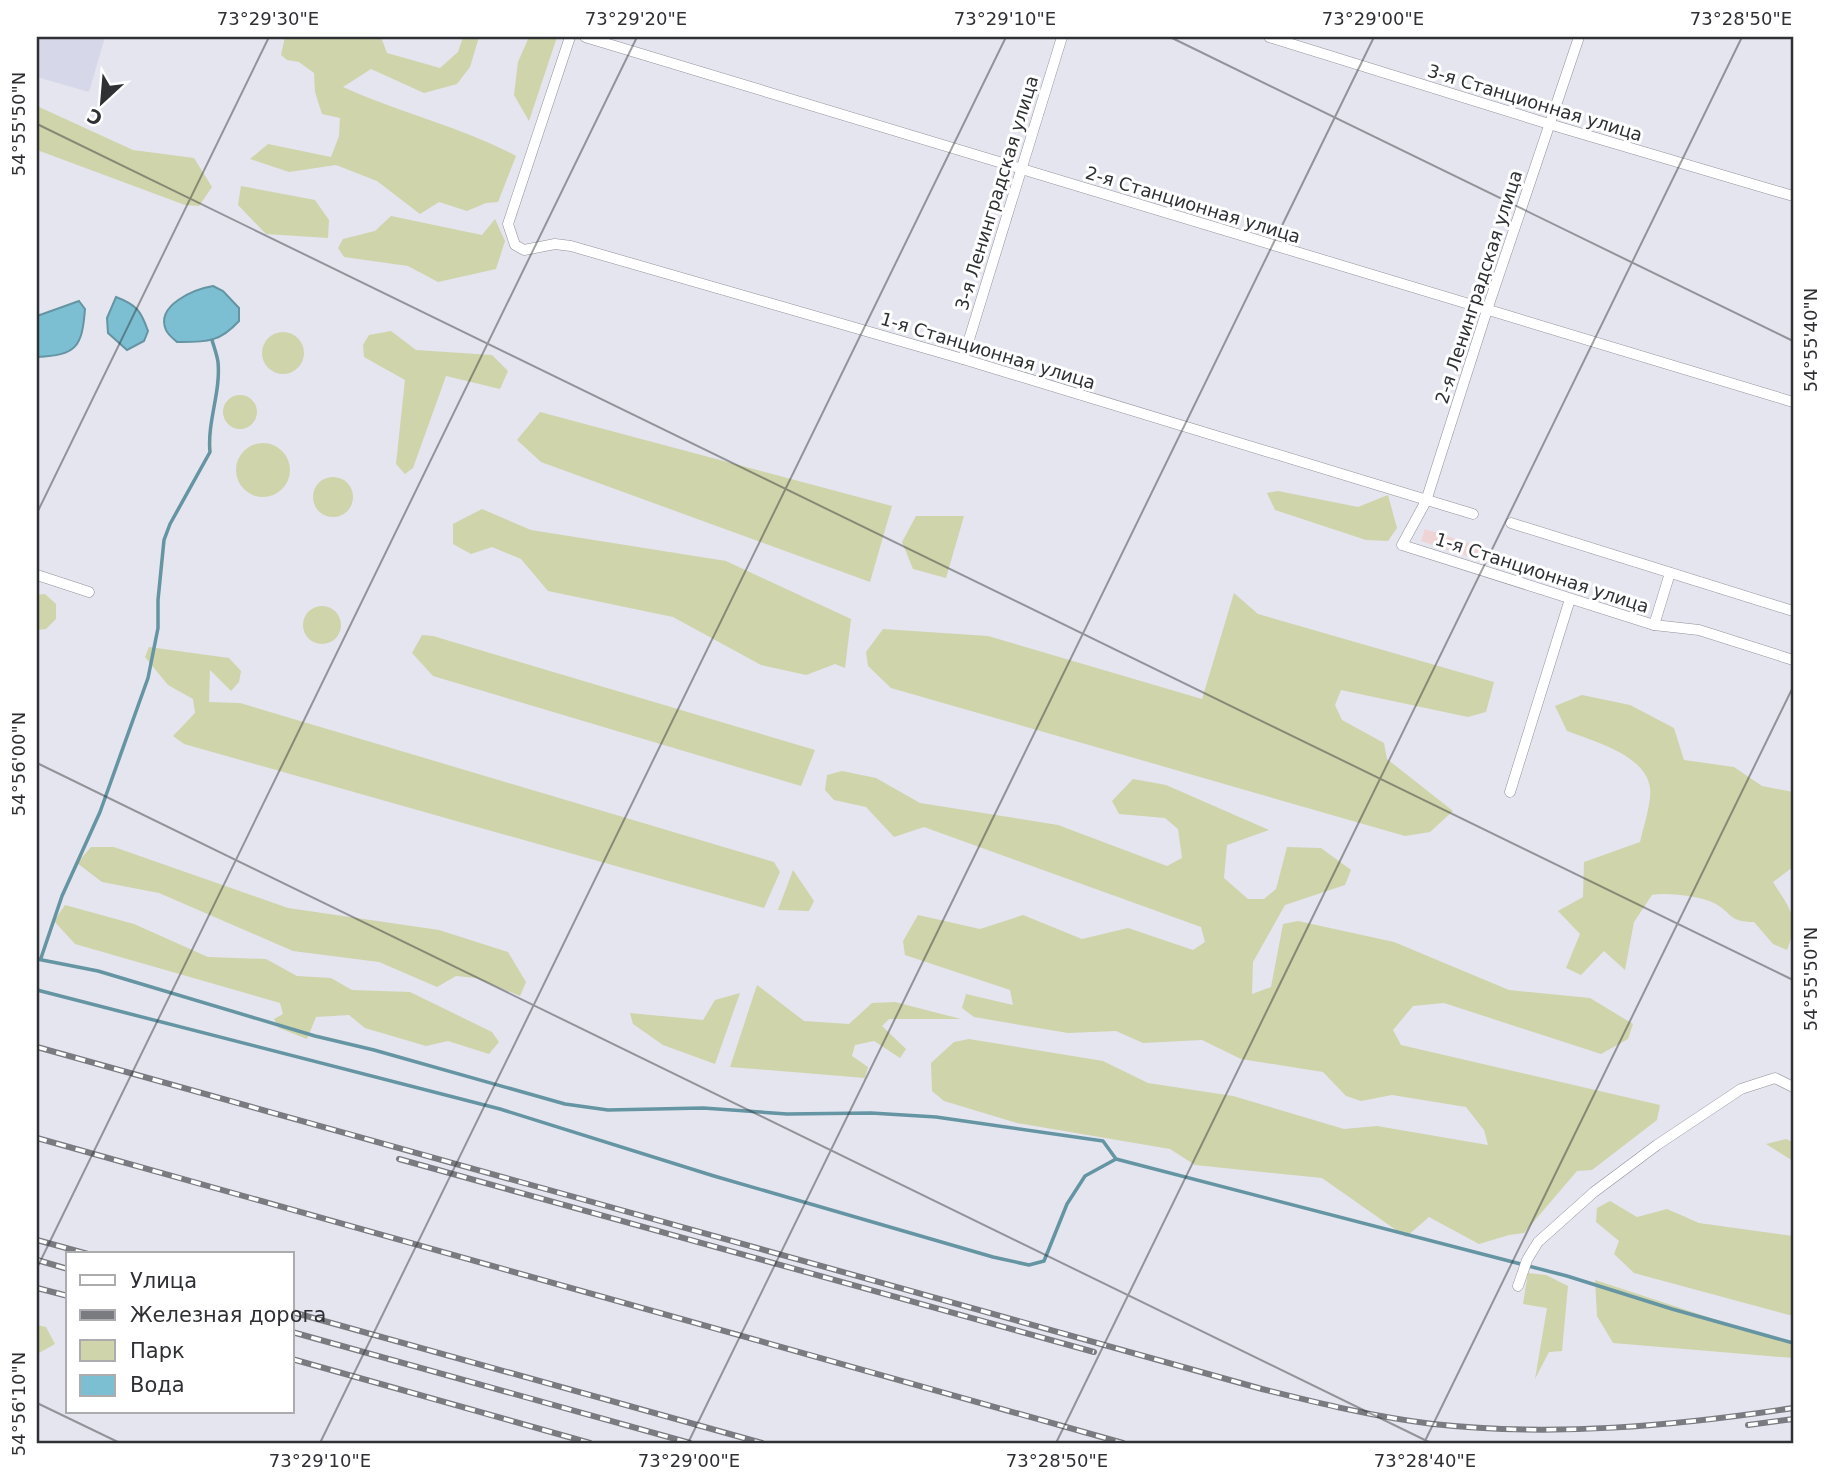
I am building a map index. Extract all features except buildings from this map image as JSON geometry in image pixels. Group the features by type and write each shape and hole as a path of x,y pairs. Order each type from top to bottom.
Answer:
{"street":[{"name":"1-я Станционная улица","path":"570,37 508,224 514,245 524,250 555,244 571,246 963,359 1473,514"},
{"name":"2-я Станционная улица","path":"585,37 1793,402"},
{"name":"3-я Ленинградская улица","path":"963,359 1062,37"},
{"name":"3-я Станционная улица","path":"1269,37 1793,196"},
{"name":"2-я Ленинградская улица","path":"1402,545 1426,501 1579,37"},
{"path":"1511,523 1793,611"},
{"name":"1-я Станционная улица","path":"1402,545 1654,625 1699,629 1793,660"},
{"path":"1654,625 1671,573"},
{"path":"37,575 89,592"},
{"path":"1510,792 1570,600"},
{"path":"1518,1286 1527,1260 1538,1242 1594,1192 1657,1145 1741,1089 1775,1078 1793,1087"}],"shaded area":[{"path":"37,37 105,37 89,92 37,77"},
{"path":"1425,529 1551,570 1547,582 1421,541"}],"green space":[{"path":"285,37 381,37 387,53 440,68 458,52 463,37 479,37 470,67 457,84 424,93 371,69 343,87 516,156 498,202 486,203 467,211 439,202 420,214 377,181 336,165 289,172 250,159 268,144 331,157 339,136 340,118 322,114 315,92 314,73 299,62 287,60 281,55"},
{"path":"529,37 557,37 529,121 514,95 518,62"},
{"path":"37,106 133,150 194,158 212,187 199,206 185,205 37,150"},
{"path":"241,186 315,200 329,220 328,238 266,234 238,205"},
{"path":"391,216 482,235 495,219 505,241 496,269 438,282 408,266 344,257 338,248 343,239 375,231"},
{"path":"391,331 416,350 492,355 508,371 500,389 446,376 413,468 405,474 396,464 405,380 364,357 363,345 369,335"},
{"path":"283,332 298,338 304,353 298,368 283,374 268,368 262,353 268,338"},
{"path":"240,395 252,400 257,412 252,424 240,429 228,424 223,412 228,400"},
{"path":"540,412 892,506 870,582 541,462 517,440"},
{"path":"263,443 282,451 290,470 282,489 263,497 244,489 236,470 244,451"},
{"path":"333,477 341,478 347,483 352,489 352,505 347,511 341,516 333,517 325,516 319,511 314,505 313,497 314,489 319,483 325,478"},
{"path":"1278,491 1358,507 1388,495 1397,528 1388,541 1366,540 1275,510 1267,493"},
{"path":"482,509 531,530 726,561 851,619 845,668 835,664 806,675 761,665 673,617 548,591 521,559 492,547 471,554 453,544 453,524"},
{"path":"916,516 964,516 946,578 913,569 902,542"},
{"path":"1234,593 1258,614 1494,682 1486,712 1468,717 1341,690 1335,705 1342,720 1384,743 1387,759 1453,811 1430,832 1405,836 891,688 868,666 866,652 883,629 988,636 1202,699"},
{"path":"45,594 56,604 56,619 46,629 37,630 37,595"},
{"path":"322,606 336,611 341,625 336,639 322,644 308,639 303,625 308,611"},
{"path":"422,635 433,636 815,750 801,786 433,676 412,653"},
{"path":"149,647 229,658 241,671 239,682 231,691 210,670 209,702 240,703 774,862 780,872 764,908 184,744 173,736 195,713 193,699 168,685 145,657"},
{"path":"1582,695 1630,705 1674,728 1684,760 1734,767 1762,786 1793,792 1793,867 1773,882 1793,922 1787,950 1773,944 1754,922 1735,919 1714,903 1675,894 1659,894 1652,895 1634,922 1625,970 1604,951 1581,975 1566,968 1580,934 1558,911 1583,897 1584,862 1640,842 1650,794 1646,776 1629,758 1567,731 1555,706"},
{"path":"842,771 876,778 920,803 1058,825 1167,866 1182,858 1178,829 1165,818 1119,814 1112,801 1133,779 1166,785 1269,830 1227,845 1224,878 1248,899 1264,899 1276,889 1287,847 1321,848 1351,870 1345,885 1285,905 1253,962 1252,994 1271,987 1283,924 1298,921 1394,942 1509,990 1590,998 1633,1024 1628,1039 1601,1054 1444,1003 1413,1006 1393,1030 1401,1045 1660,1105 1657,1120 1592,1170 1577,1171 1524,1233 1479,1244 1429,1217 1406,1237 1322,1178 1195,1165 1170,1149 1017,1123 944,1101 932,1091 931,1063 954,1042 969,1039 1103,1061 1148,1083 1233,1096 1344,1129 1377,1126 1488,1145 1484,1130 1466,1107 1392,1095 1361,1101 1346,1096 1323,1072 1241,1059 1202,1040 1143,1043 1116,1031 1068,1033 974,1017 962,1008 966,994 1013,1005 1010,990 905,955 903,941 918,915 980,929 1023,915 1082,939 1128,928 1193,950 1205,942 1201,927 924,827 894,837 866,807 834,800 825,790 827,775"},
{"path":"91,847 114,847 288,908 439,930 508,952 526,982 520,996 476,978 456,976 437,987 379,962 293,951 159,893 102,882 77,863"},
{"path":"793,870 814,901 809,911 778,910"},
{"path":"65,905 134,924 208,957 266,959 297,976 331,978 352,990 410,992 492,1032 499,1042 489,1054 448,1041 426,1046 365,1028 349,1015 316,1017 307,1039 279,1028 274,1019 283,1014 280,1003 75,944 54,921"},
{"path":"757,985 804,1021 849,1024 872,1003 895,1002 961,1019 889,1019 882,1026 906,1049 900,1058 874,1041 855,1045 852,1056 868,1067 865,1078 730,1067"},
{"path":"740,993 715,1064 663,1045 633,1024 630,1013 703,1020 715,1000"},
{"path":"1786,1139 1793,1142 1793,1161 1766,1144"},
{"path":"1610,1201 1637,1217 1667,1209 1699,1223 1793,1236 1793,1316 1634,1273 1614,1254 1619,1241 1596,1222 1597,1208"},
{"path":"1528,1273 1546,1275 1568,1286 1562,1351 1549,1352 1535,1379 1547,1308 1523,1304"},
{"path":"1595,1280 1793,1345 1793,1358 1613,1343 1597,1316"},
{"path":"37,1325 46,1327 55,1344 37,1354"}],"water":[{"path":"213,286 223,291 239,308 239,321 225,334 211,340 177,342 166,330 166,313 187,295"},
{"path":"116,297 137,310 148,331 144,341 127,350 108,333 107,318"},
{"path":"79,301 85,309 79,341 69,351 37,357 37,316"}],"waterway":[{"path":"41,958 62,896 100,812 148,678 158,628 164,540 210,452 210,430 218,384 218,359 212,340"},
{"path":"37,959 98,971 315,1036 565,1104 608,1110 703,1108 787,1114 871,1113 936,1117 1103,1141 1116,1159 1567,1276 1793,1343"},
{"path":"37,990 500,1109 714,1176 1029,1265 1044,1261 1067,1204 1085,1176 1116,1159"}],"railway":[{"path":"37,1047 1262,1389 1368,1414 1433,1424 1523,1430 1613,1428 1793,1408"},
{"path":"37,1138 1123,1443"},
{"path":"399,1159 1094,1352"},
{"path":"37,1240 81,1252"},
{"path":"37,1260 66,1268"},
{"path":"37,1288 66,1295"},
{"path":"294,1313 762,1443"},
{"path":"294,1333 690,1443"},
{"path":"294,1360 590,1443"},
{"path":"1748,1425 1793,1419"}]}
